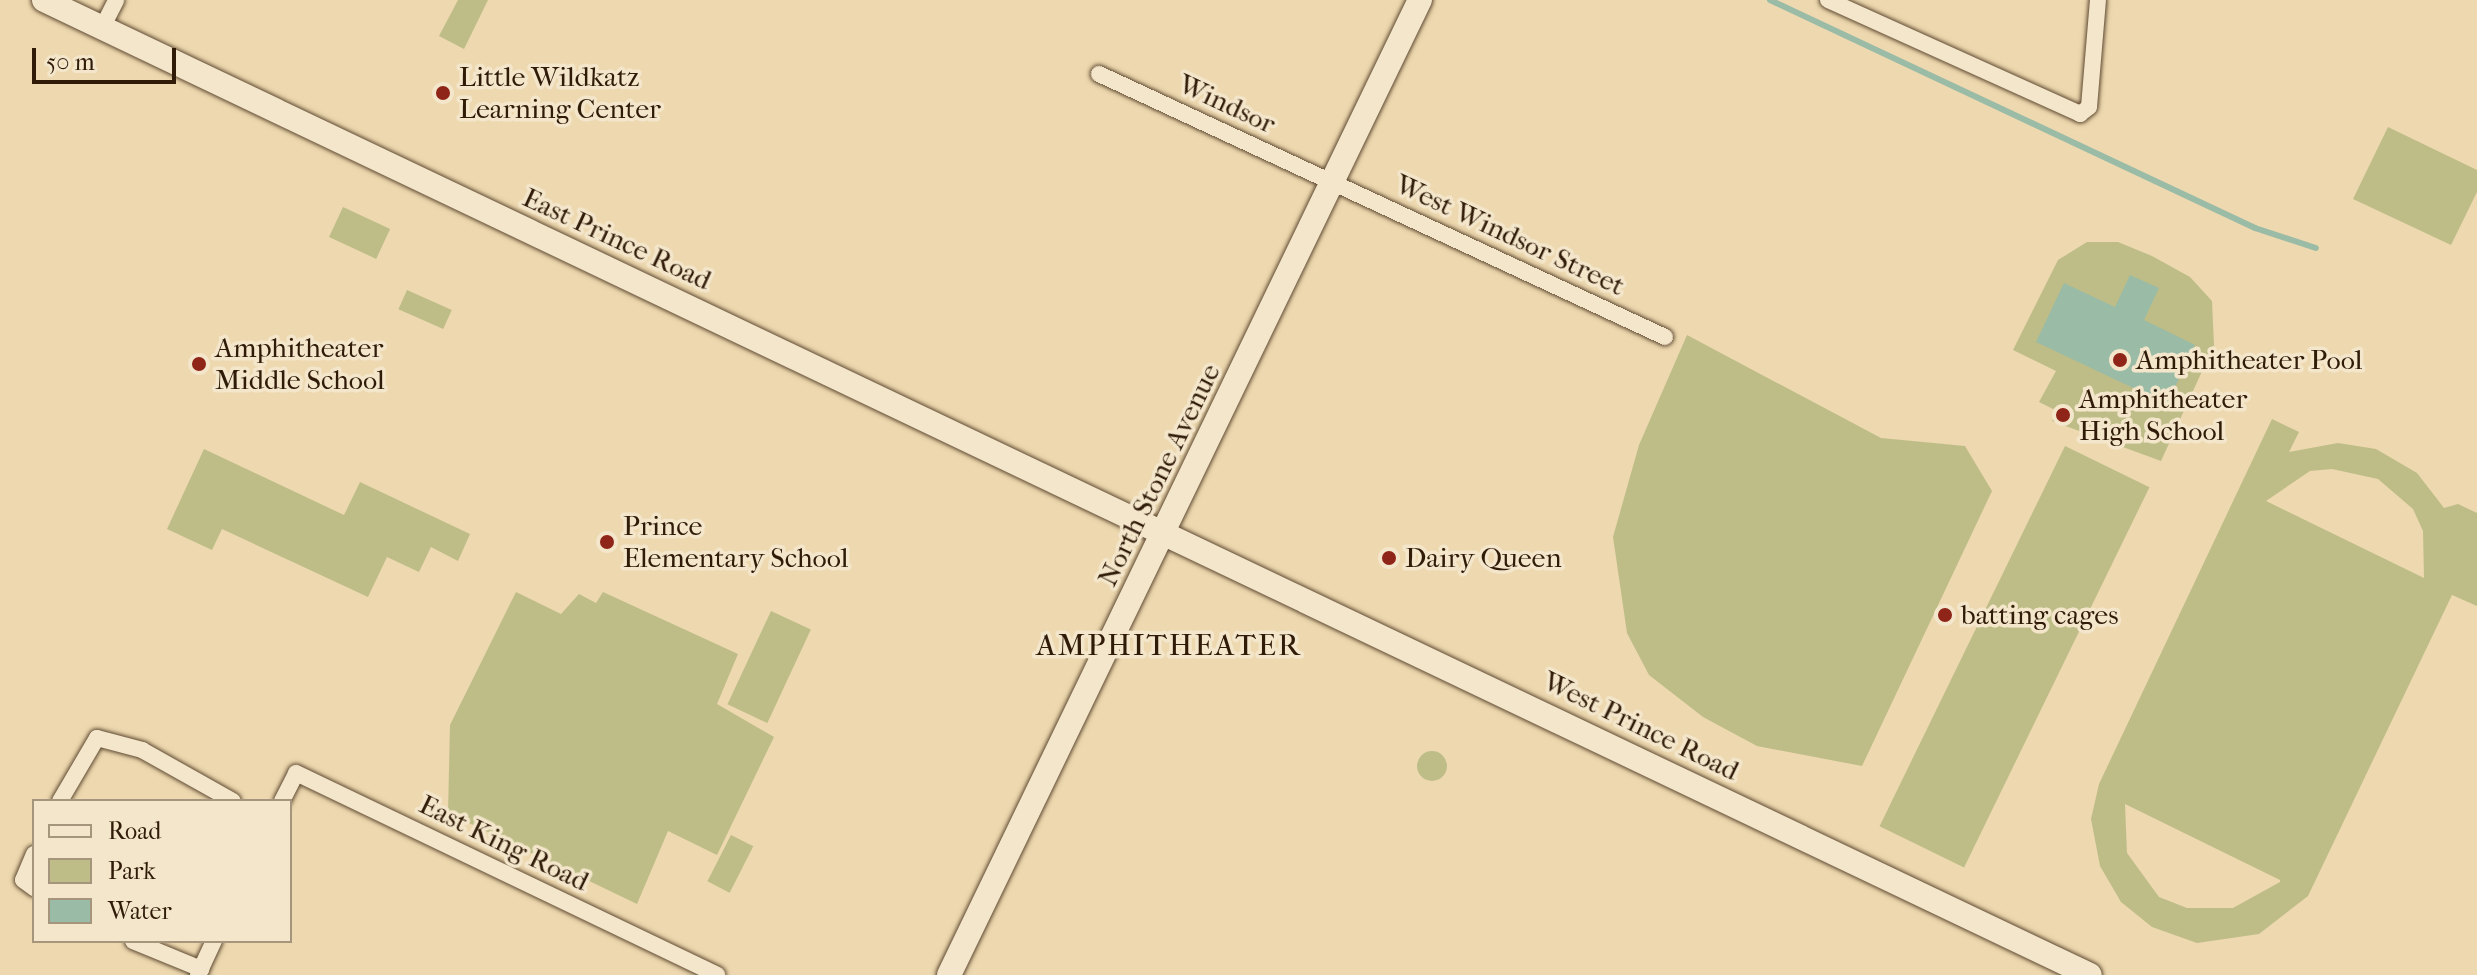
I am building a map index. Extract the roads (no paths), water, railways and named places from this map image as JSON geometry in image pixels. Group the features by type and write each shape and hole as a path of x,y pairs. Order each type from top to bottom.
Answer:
{"main road":[{"name":"East Prince Road","path":"44,0 1165,531"},
{"name":"North Stone Avenue","path":"949,975 1420,0"},
{"name":"West Prince Road","path":"1165,531 2090,975"}],"street":[{"path":"102,28 116,0"},
{"path":"1828,0 2080,114 2089,107 2098,0"},
{"name":"Windsor","path":"1099,74 1333,181"},
{"name":"West Windsor Street","path":"1333,181 1665,337"},
{"path":"61,799 97,738 142,750 229,799"},
{"name":"East King Road","path":"283,799 296,773 717,975"},
{"path":"137,943 200,972 213,943"}],"water":[{"name":"Amphitheater Pool","path":"2130,275 2159,288 2144,320 2195,345 2167,404 2036,342 2064,283 2115,307"}],"waterway":[{"path":"1770,0 2255,228 2316,248"}],"place":[{"name":"Little Wildkatz Learning Center","path":"443,93"},
{"name":"Amphitheater Pool","path":"2120,360"},
{"name":"Amphitheater Middle School","path":"199,364"},
{"name":"Amphitheater High School","path":"2063,415"},
{"name":"Prince Elementary School","path":"607,542"},
{"name":"Dairy Queen","path":"1389,558"},
{"name":"batting cages","path":"1945,615"}],"district":[{"name":"AMPHITHEATER","path":"1169,646"}]}
